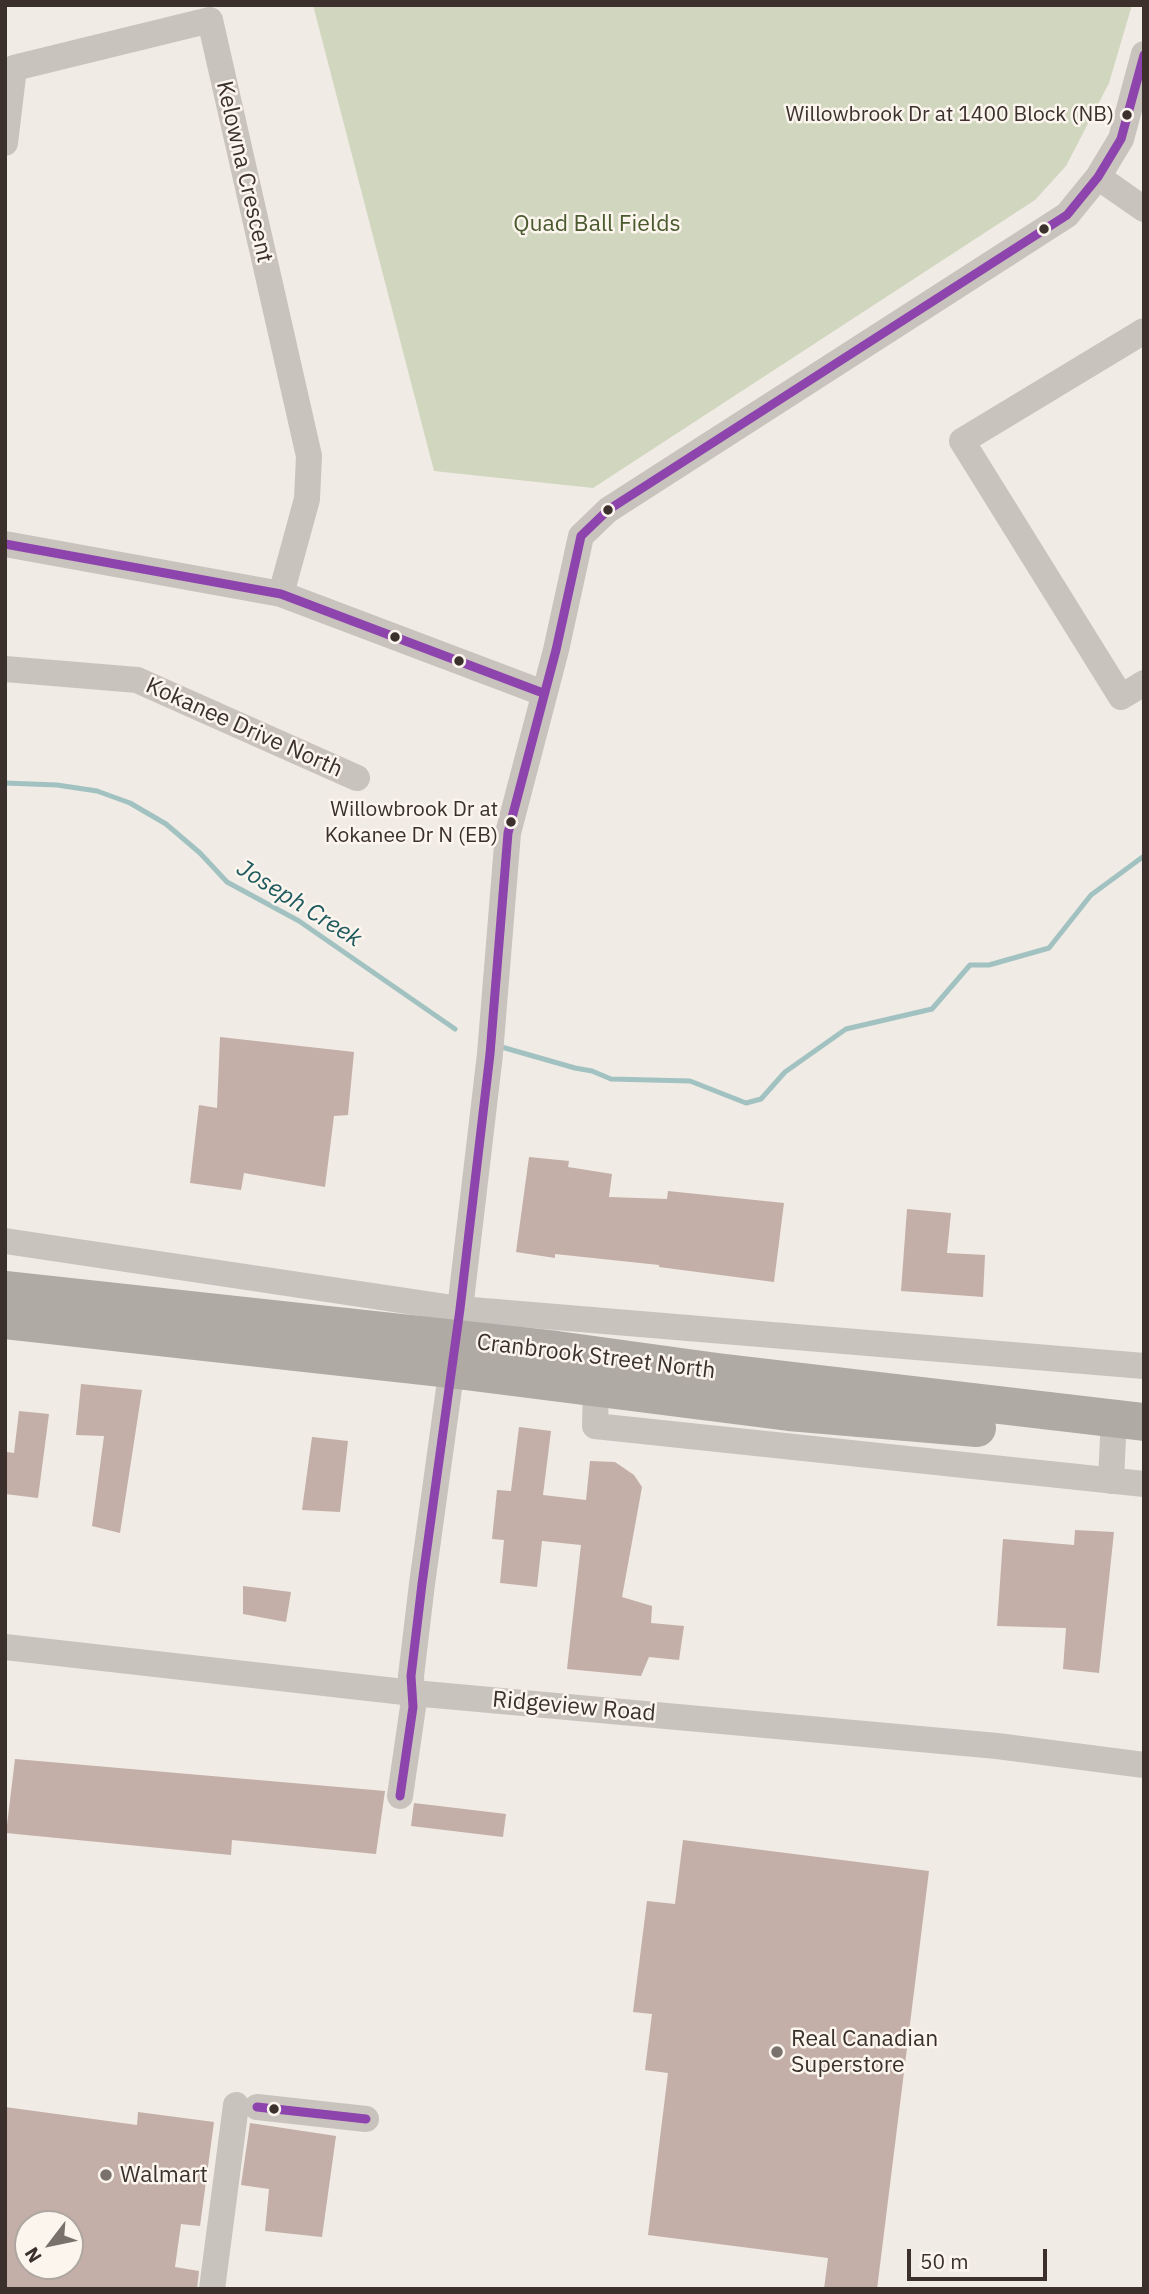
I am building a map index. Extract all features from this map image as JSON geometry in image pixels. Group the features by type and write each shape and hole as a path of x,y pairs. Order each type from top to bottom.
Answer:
{"highway":[{"name":"Cranbrook Street North","path":"5,1290 456,1339 1134,1433"},
{"name":"Cranbrook Street North","path":"5,1320 456,1339 596,1387 789,1412 926,1442 1134,1433"}],"street":[{"name":"Kelowna Crescent","path":"5,143 14,68 210,20 309,456 307,499 281,594"},
{"path":"400,1796 413,1707 411,1676 420,1598 456,1339 490,1054 508,833 556,650 581,536 608,510 1067,215 1098,177 1121,139 1144,54"},
{"path":"1098,177 1144,209"},
{"path":"1144,331 962,441 1121,697 1144,683"},
{"path":"5,544 281,594 543,693"},
{"name":"Kokanee Drive North","path":"5,669 137,680 357,778"},
{"path":"5,1241 456,1339 1144,1366"},
{"path":"1111,1480 1134,1433"},
{"path":"926,1442 1144,1485"},
{"name":"Ridgeview Road","path":"5,1647 413,1693 997,1746 1144,1765"},
{"path":"212,2289 246,2106 366,2119"}],"green space":[{"name":"Quad Ball Fields","path":"313,5 1132,5 1109,83 1066,166 1035,200 593,488 434,471"}],"building":[{"path":"220,1037 354,1052 348,1115 334,1116 325,1187 244,1173 241,1190 190,1183 199,1105 217,1108"},
{"path":"529,1157 569,1161 568,1167 612,1174 609,1197 667,1199 668,1191 784,1203 774,1282 659,1265 555,1254 555,1258 516,1252"},
{"path":"907,1209 951,1213 947,1253 985,1255 983,1297 901,1291"},
{"path":"81,1384 142,1390 120,1533 92,1526 104,1436 76,1435"},
{"path":"19,1411 49,1414 38,1498 5,1494 7,1452 14,1453"},
{"path":"519,1427 551,1431 543,1495 586,1500 590,1461 615,1462 634,1475 642,1487 622,1597 652,1606 651,1623 684,1626 679,1660 649,1657 641,1676 567,1669 581,1545 542,1541 537,1587 500,1583 504,1540 492,1539 497,1490 511,1491"},
{"path":"312,1437 348,1441 340,1512 302,1510"},
{"path":"1075,1530 1114,1532 1099,1673 1063,1669 1066,1628 997,1626 1003,1539 1074,1545"},
{"path":"243,1586 291,1592 286,1622 243,1614"},
{"path":"15,1759 385,1791 376,1854 232,1840 231,1855 6,1833"},
{"path":"414,1803 506,1814 503,1837 411,1826"},
{"name":"Real Canadian Superstore","path":"683,1840 929,1871 877,2289 824,2289 828,2258 648,2235 668,2073 645,2070 652,2014 633,2012 647,1901 675,1904"},
{"name":"Walmart","path":"5,2107 137,2125 138,2112 214,2122 200,2226 181,2224 175,2267 199,2271 197,2289 5,2289"},
{"path":"250,2123 336,2136 322,2237 265,2231 269,2189 241,2185"}],"waterway":[{"name":"Joseph Creek","path":"5,783 57,785 97,791 130,803 166,824 200,853 227,882 299,921 455,1029"},
{"name":"Joseph Creek","path":"498,1046 592,1071 611,1079 690,1081 746,1103 761,1099 785,1072 846,1029 932,1009 970,965 989,965 1049,948 1091,895 1144,856"}],"transit line":[{"path":"400,1796 413,1707 411,1676 422,1584 460,1309 490,1054 508,833 556,650 581,536 608,510 1067,215 1098,177 1121,139 1144,55"},
{"path":"5,544 281,594 543,693"},
{"path":"257,2107 366,2119"}],"place":[{"name":"Willowbrook Dr at 1400 Block (NB)","path":"1127,115"},
{"name":"Willowbrook Dr at Kokanee Dr N (EB)","path":"511,822"},
{"name":"Real Canadian Superstore","path":"777,2052"},
{"name":"Walmart","path":"106,2175"}]}
